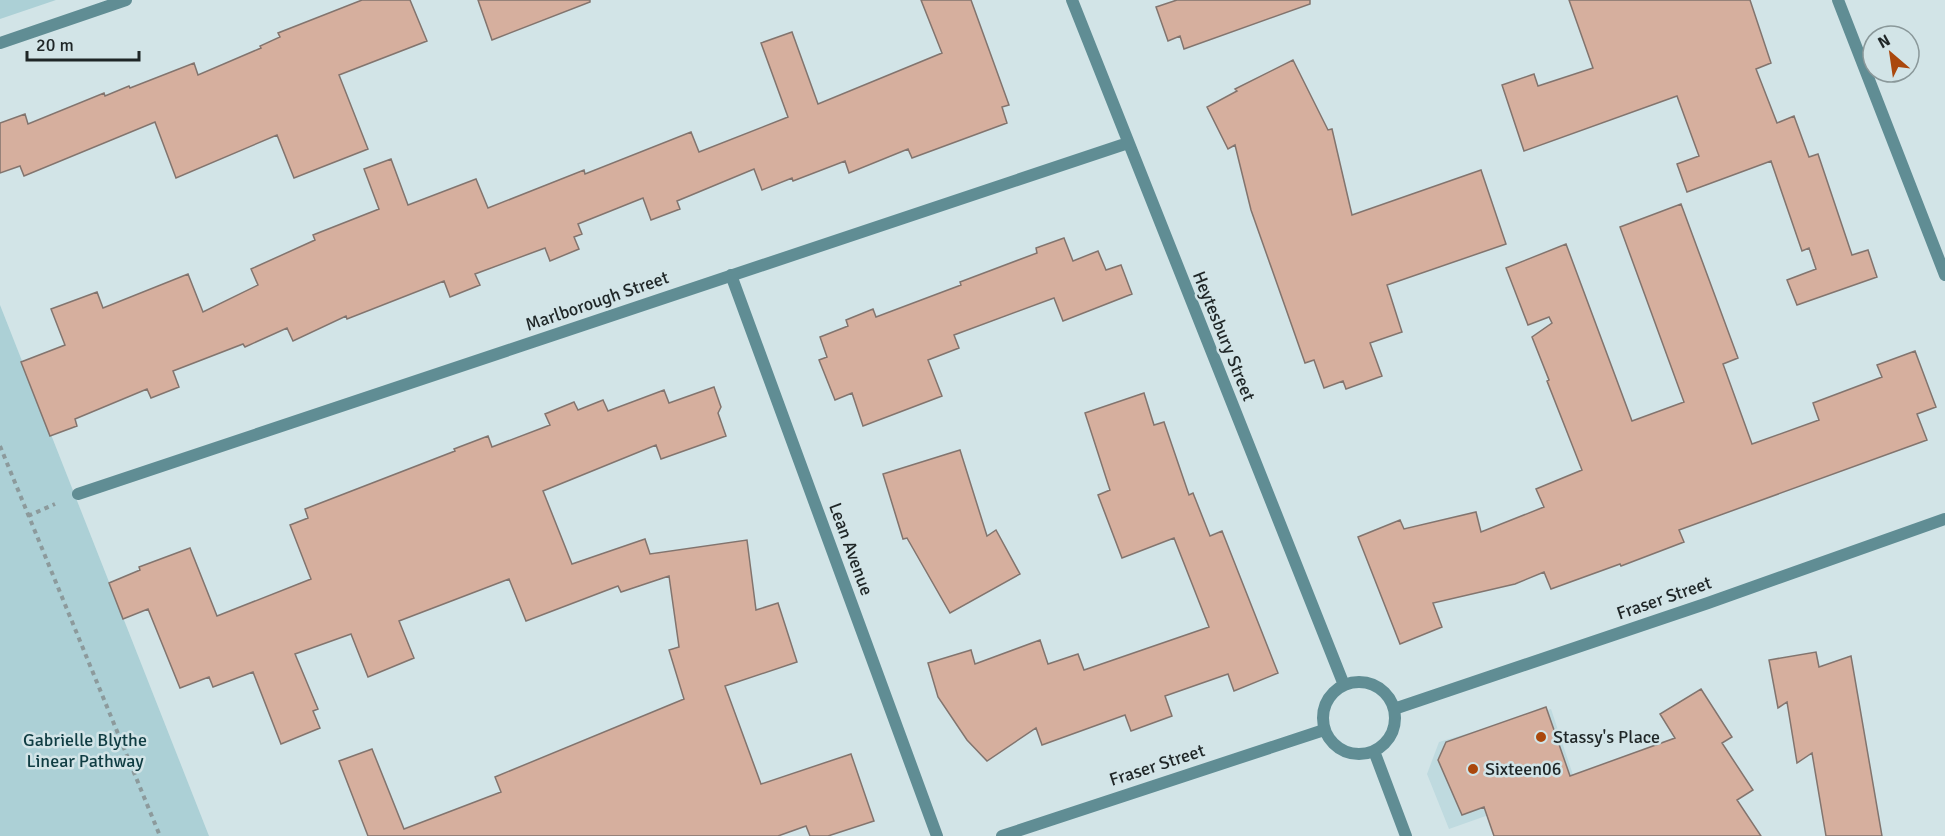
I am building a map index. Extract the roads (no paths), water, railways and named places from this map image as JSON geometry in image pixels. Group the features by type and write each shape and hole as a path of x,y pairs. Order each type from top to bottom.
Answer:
{"street":[{"path":"0,43 126,0"},
{"name":"Heytesbury Street","path":"1072,0 1344,685"},
{"path":"1838,0 1945,275"},
{"name":"Marlborough Street","path":"78,494 1128,143"},
{"name":"Lean Avenue","path":"731,275 937,836"},
{"name":"Fraser Street","path":"1394,709 1708,603 1945,519"},
{"path":"1356,682 1369,683 1380,688 1389,697 1394,709 1394,729 1389,738 1374,751 1350,754 1334,745 1324,730 1323,708 1335,690 1344,685 1356,682"},
{"name":"Fraser Street","path":"1002,836 1324,730"},
{"path":"1374,751 1406,836"}],"place":[{"name":"Stassy's Place","path":"1541,737"},
{"name":"Sixteen06","path":"1473,769"}],"park label":[{"name":"Gabrielle Blythe Linear Pathway","path":"85,750"}]}
